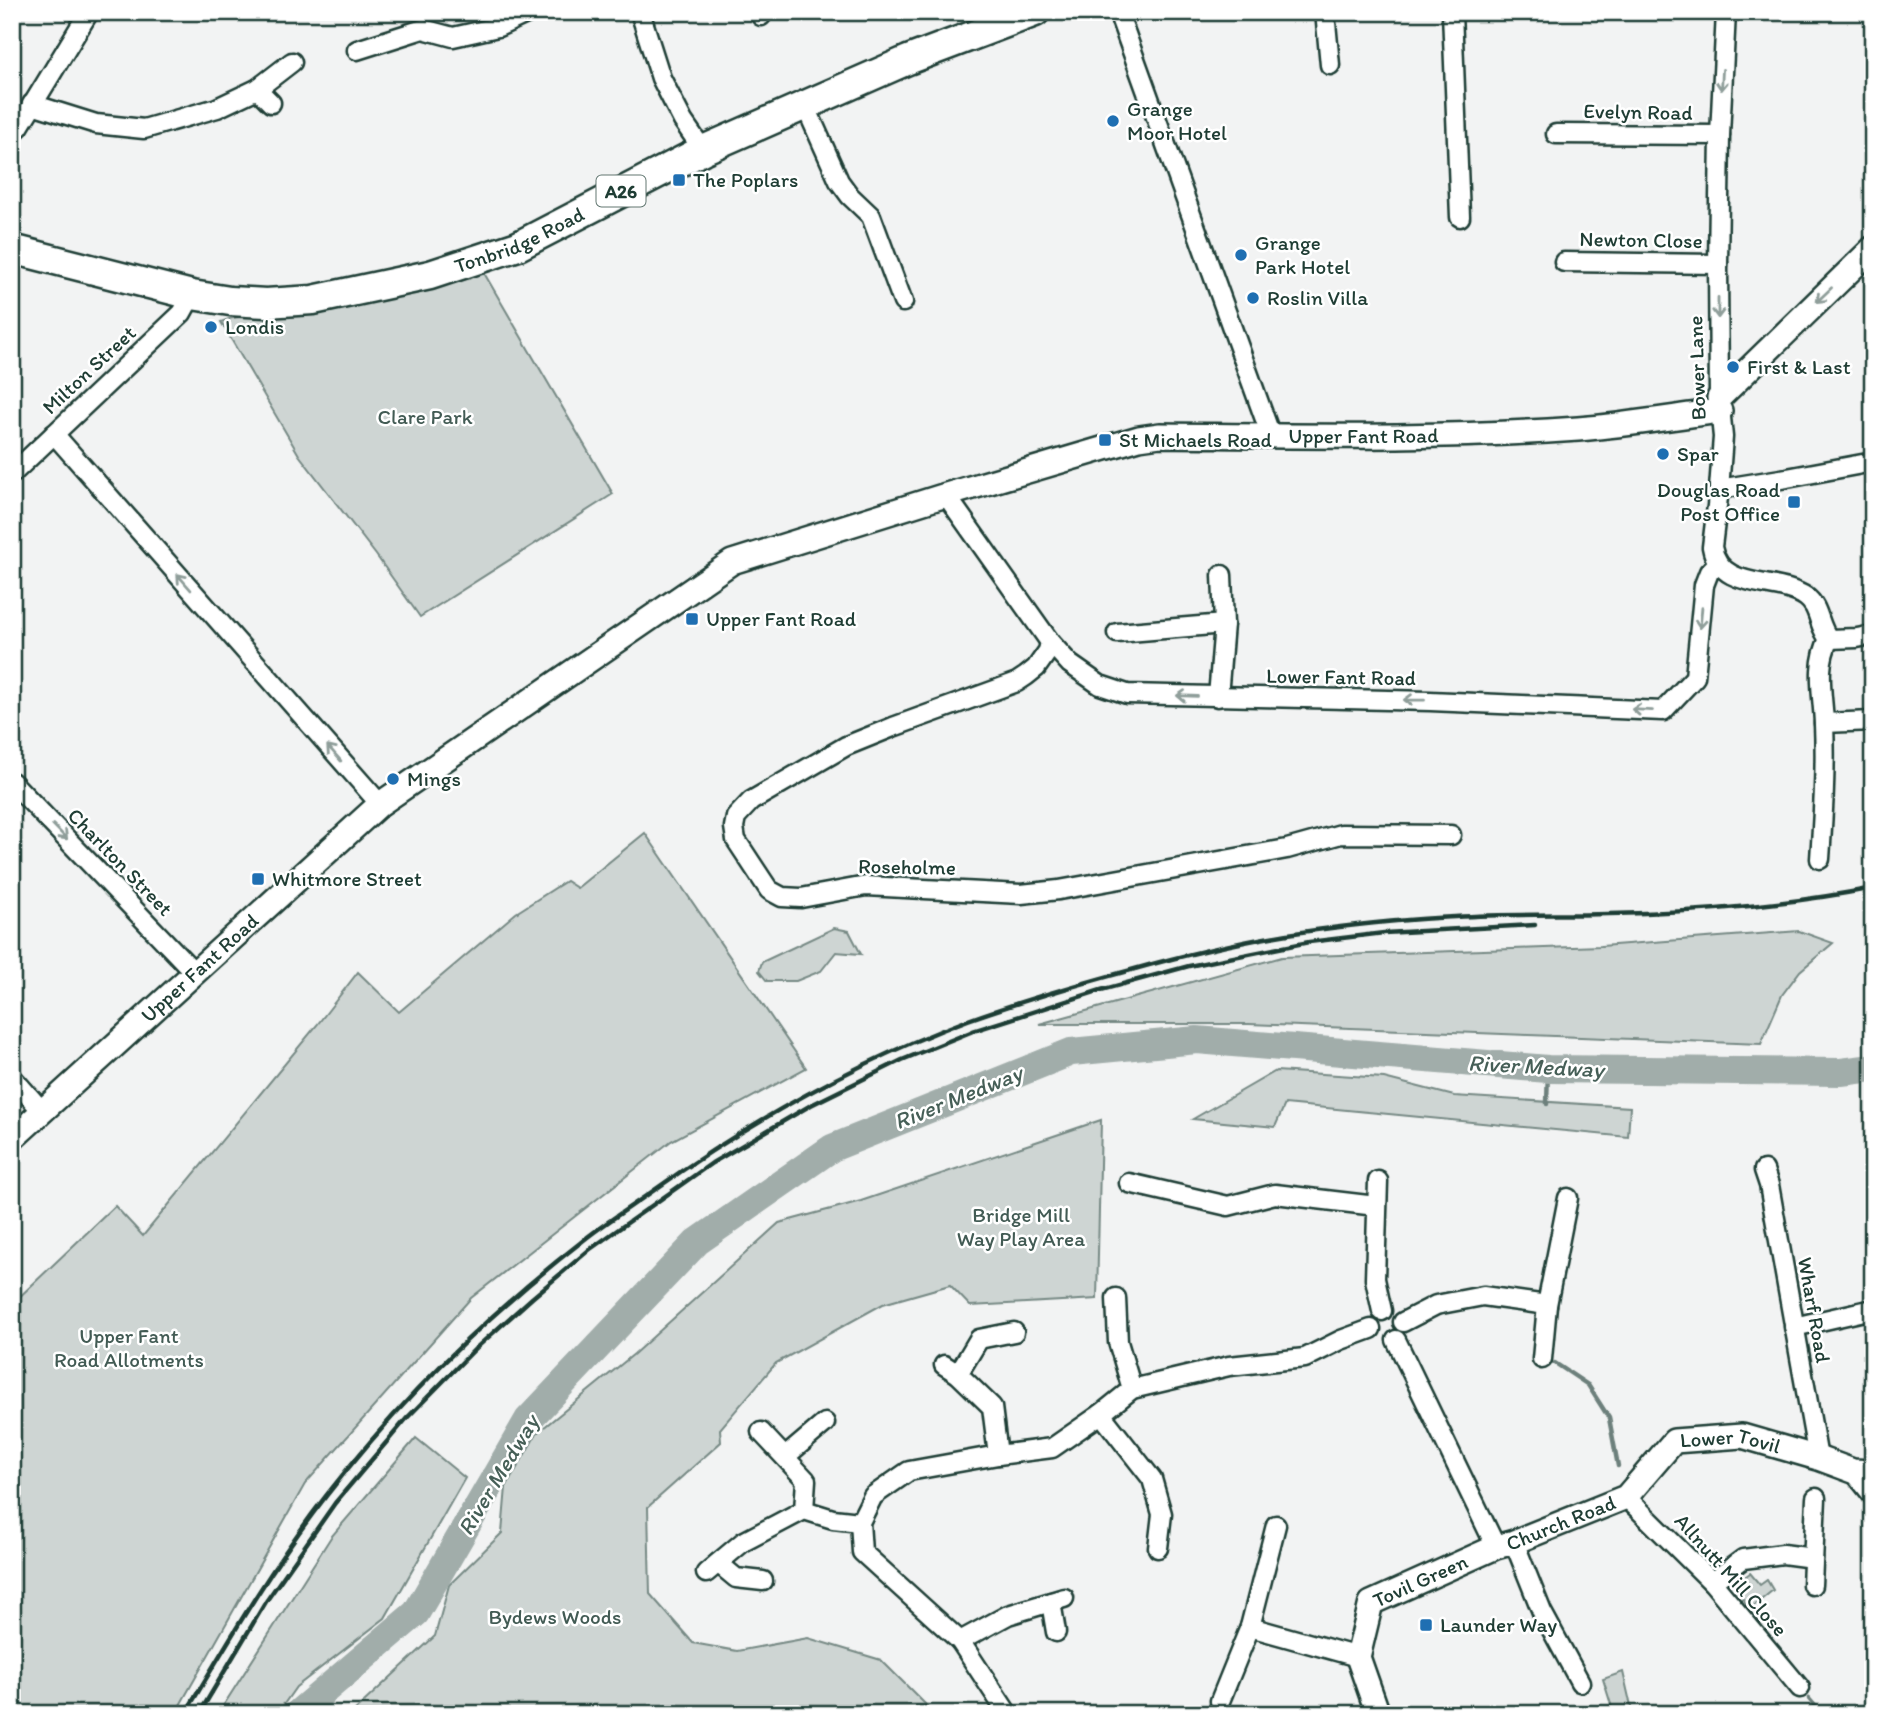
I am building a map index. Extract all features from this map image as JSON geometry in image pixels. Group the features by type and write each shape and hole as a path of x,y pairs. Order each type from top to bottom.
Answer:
{"main road":[{"name":"Tonbridge Road","path":"12,249 191,295 230,301 266,303 313,300 430,275 518,246 703,150 908,60 1035,12"}],"street":[{"path":"12,133 19,127 89,12"},
{"path":"357,50 423,29 453,37 498,27 530,12"},
{"path":"640,12 662,78 683,121 703,150"},
{"path":"1118,12 1271,436"},
{"path":"1325,12 1330,65"},
{"path":"1452,12 1460,217"},
{"name":"Bower Lane","path":"1718,563 1712,547 1723,437 1718,264 1726,12"},
{"path":"32,104 96,124 144,129 217,108 257,89 292,62"},
{"path":"257,89 271,103"},
{"path":"805,105 839,181 871,216 903,302"},
{"name":"Evelyn Road","path":"1556,134 1720,135"},
{"path":"1720,404 1873,247"},
{"name":"Newton Close","path":"1564,262 1718,264"},
{"name":"Milton Street","path":"12,474 183,313 191,295"},
{"name":"Upper Fant Road","path":"12,1139 380,804 732,562 946,495 1160,435 1380,436 1579,429 1720,404"},
{"path":"54,433 380,804"},
{"path":"1719,489 1873,461"},
{"name":"Lower Fant Road","path":"946,495 1049,642 1070,664 1100,685 1127,694 1430,701 1663,711 1695,677 1704,585 1709,572 1718,563"},
{"path":"1718,563 1730,575 1794,590 1804,596 1811,601 1829,639"},
{"path":"1218,697 1224,624 1222,575"},
{"path":"1117,633 1224,624"},
{"path":"1829,639 1873,635"},
{"path":"1820,859 1824,723 1820,677 1823,651 1829,639"},
{"name":"Roseholme","path":"1049,642 1048,651 1036,668 1017,682 846,746 751,801 736,817 736,841 769,890 782,897 801,898 866,886 1021,894 1059,890 1276,851 1341,834 1451,835"},
{"path":"1824,723 1873,721"},
{"name":"Charlton Street","path":"12,782 195,973"},
{"path":"12,1077 41,1111"},
{"name":"Wharf Road","path":"1764,1170 1769,1185 1818,1458"},
{"path":"1378,1181 1376,1279 1382,1311"},
{"path":"1129,1183 1228,1206 1275,1194 1376,1206"},
{"path":"1542,1359 1547,1305 1568,1198"},
{"path":"1403,1322 1436,1305 1483,1296 1547,1305"},
{"path":"1116,1298 1118,1342 1132,1389"},
{"path":"1794,1327 1873,1309"},
{"path":"1382,1311 1398,1313 1403,1322 1403,1332 1391,1342 1381,1341 1371,1329 1373,1318 1382,1311"},
{"path":"1008,1714 960,1641 862,1552 860,1522 873,1496 909,1471 1052,1448 1101,1415 1132,1389 1229,1366 1305,1358 1371,1329"},
{"path":"998,1455 992,1407 951,1369 979,1339 1014,1332"},
{"path":"1396,1340 1580,1682"},
{"path":"1101,1415 1152,1479 1161,1514 1158,1548"},
{"path":"785,1457 825,1423"},
{"path":"761,1432 806,1480 804,1510"},
{"name":"Lower Tovil","path":"1626,1497 1674,1441 1742,1436 1818,1458"},
{"path":"1818,1458 1863,1472 1873,1496"},
{"name":"Church Road","path":"1505,1545 1626,1497"},
{"name":"Allnutt Mill Close","path":"1626,1497 1712,1582 1800,1688"},
{"path":"1812,1585 1816,1498"},
{"path":"763,1581 736,1578 712,1568 743,1542 804,1510 833,1519 860,1522"},
{"path":"1220,1701 1251,1627 1276,1525"},
{"name":"Tovil Green","path":"1358,1657 1371,1604 1505,1545"},
{"path":"1712,1582 1743,1559 1783,1554 1813,1558"},
{"path":"960,1641 1007,1615 1057,1600 1056,1632"},
{"path":"1251,1627 1358,1657 1378,1714"}],"green space":[{"name":"Clare Park","path":"484,273 613,494 420,617 299,455 221,322 238,317 281,316 363,304 437,288"},
{"name":"Upper Fant Road Allotments","path":"645,833 806,1068 671,1141 471,1298 305,1484 175,1714 12,1714 12,1304 115,1206 143,1236 358,972 399,1012 516,913 566,881 577,888"},
{"path":"834,928 849,931 861,954 836,952 821,971 796,981 767,981 759,971 762,962"},
{"path":"1799,931 1833,943 1800,971 1782,995 1761,1044 1249,1024 1039,1024 1282,957 1601,946"},
{"path":"1276,1071 1384,1078 1454,1096 1630,1107 1628,1137 1285,1104 1275,1127 1193,1119"},
{"name":"Bydews Woods","path":"1101,1120 1097,1299 970,1306 950,1285 883,1304 776,1363 720,1429 721,1442 648,1507 650,1594 693,1643 737,1651 808,1638 881,1660 932,1714 351,1714 435,1636 449,1585 502,1533 506,1487 537,1433 634,1354 779,1223 861,1201"},
{"path":"416,1438 465,1478 385,1618 296,1687 277,1714 218,1714 331,1537"},
{"path":"1750,1573 1760,1585 1767,1580 1773,1590 1750,1609 1735,1584"},
{"path":"1623,1672 1632,1711 1614,1714 1603,1679"}],"waterway":[{"name":"River Medway","path":"297,1714 416,1613 528,1420 697,1242 832,1148 1071,1052 1197,1040 1548,1069 1841,1072 1873,1068"},
{"path":"1547,1104 1548,1069"},
{"path":"1555,1363 1588,1385 1609,1418 1618,1466"},
{"path":"1809,1699 1822,1714"}],"railway":[{"path":"185,1714 252,1603 326,1496 383,1427 445,1362 511,1300 598,1229 727,1141 845,1074 926,1037 1008,1006 1154,964 1269,937 1402,920 1731,908 1873,888"},
{"path":"199,1714 267,1600 335,1503 407,1418 475,1349 589,1250 712,1163 811,1105 902,1060 973,1031 1101,990 1189,966 1309,942 1384,933 1535,925"}],"place":[{"name":"Grange Moor Hotel","path":"1113,121"},
{"name":"The Poplars","path":"679,180"},
{"name":"Grange Park Hotel","path":"1241,255"},
{"name":"Roslin Villa","path":"1253,298"},
{"name":"Londis","path":"211,327"},
{"name":"First & Last","path":"1733,367"},
{"name":"St Michaels Road","path":"1105,440"},
{"name":"Spar","path":"1663,454"},
{"name":"Douglas Road Post Office","path":"1794,502"},
{"name":"Upper Fant Road","path":"692,619"},
{"name":"Mings","path":"393,779"},
{"name":"Whitmore Street","path":"258,879"},
{"name":"Launder Way","path":"1426,1625"}],"park label":[{"name":"Bridge Mill Way Play Area","path":"1021,1227"}]}
